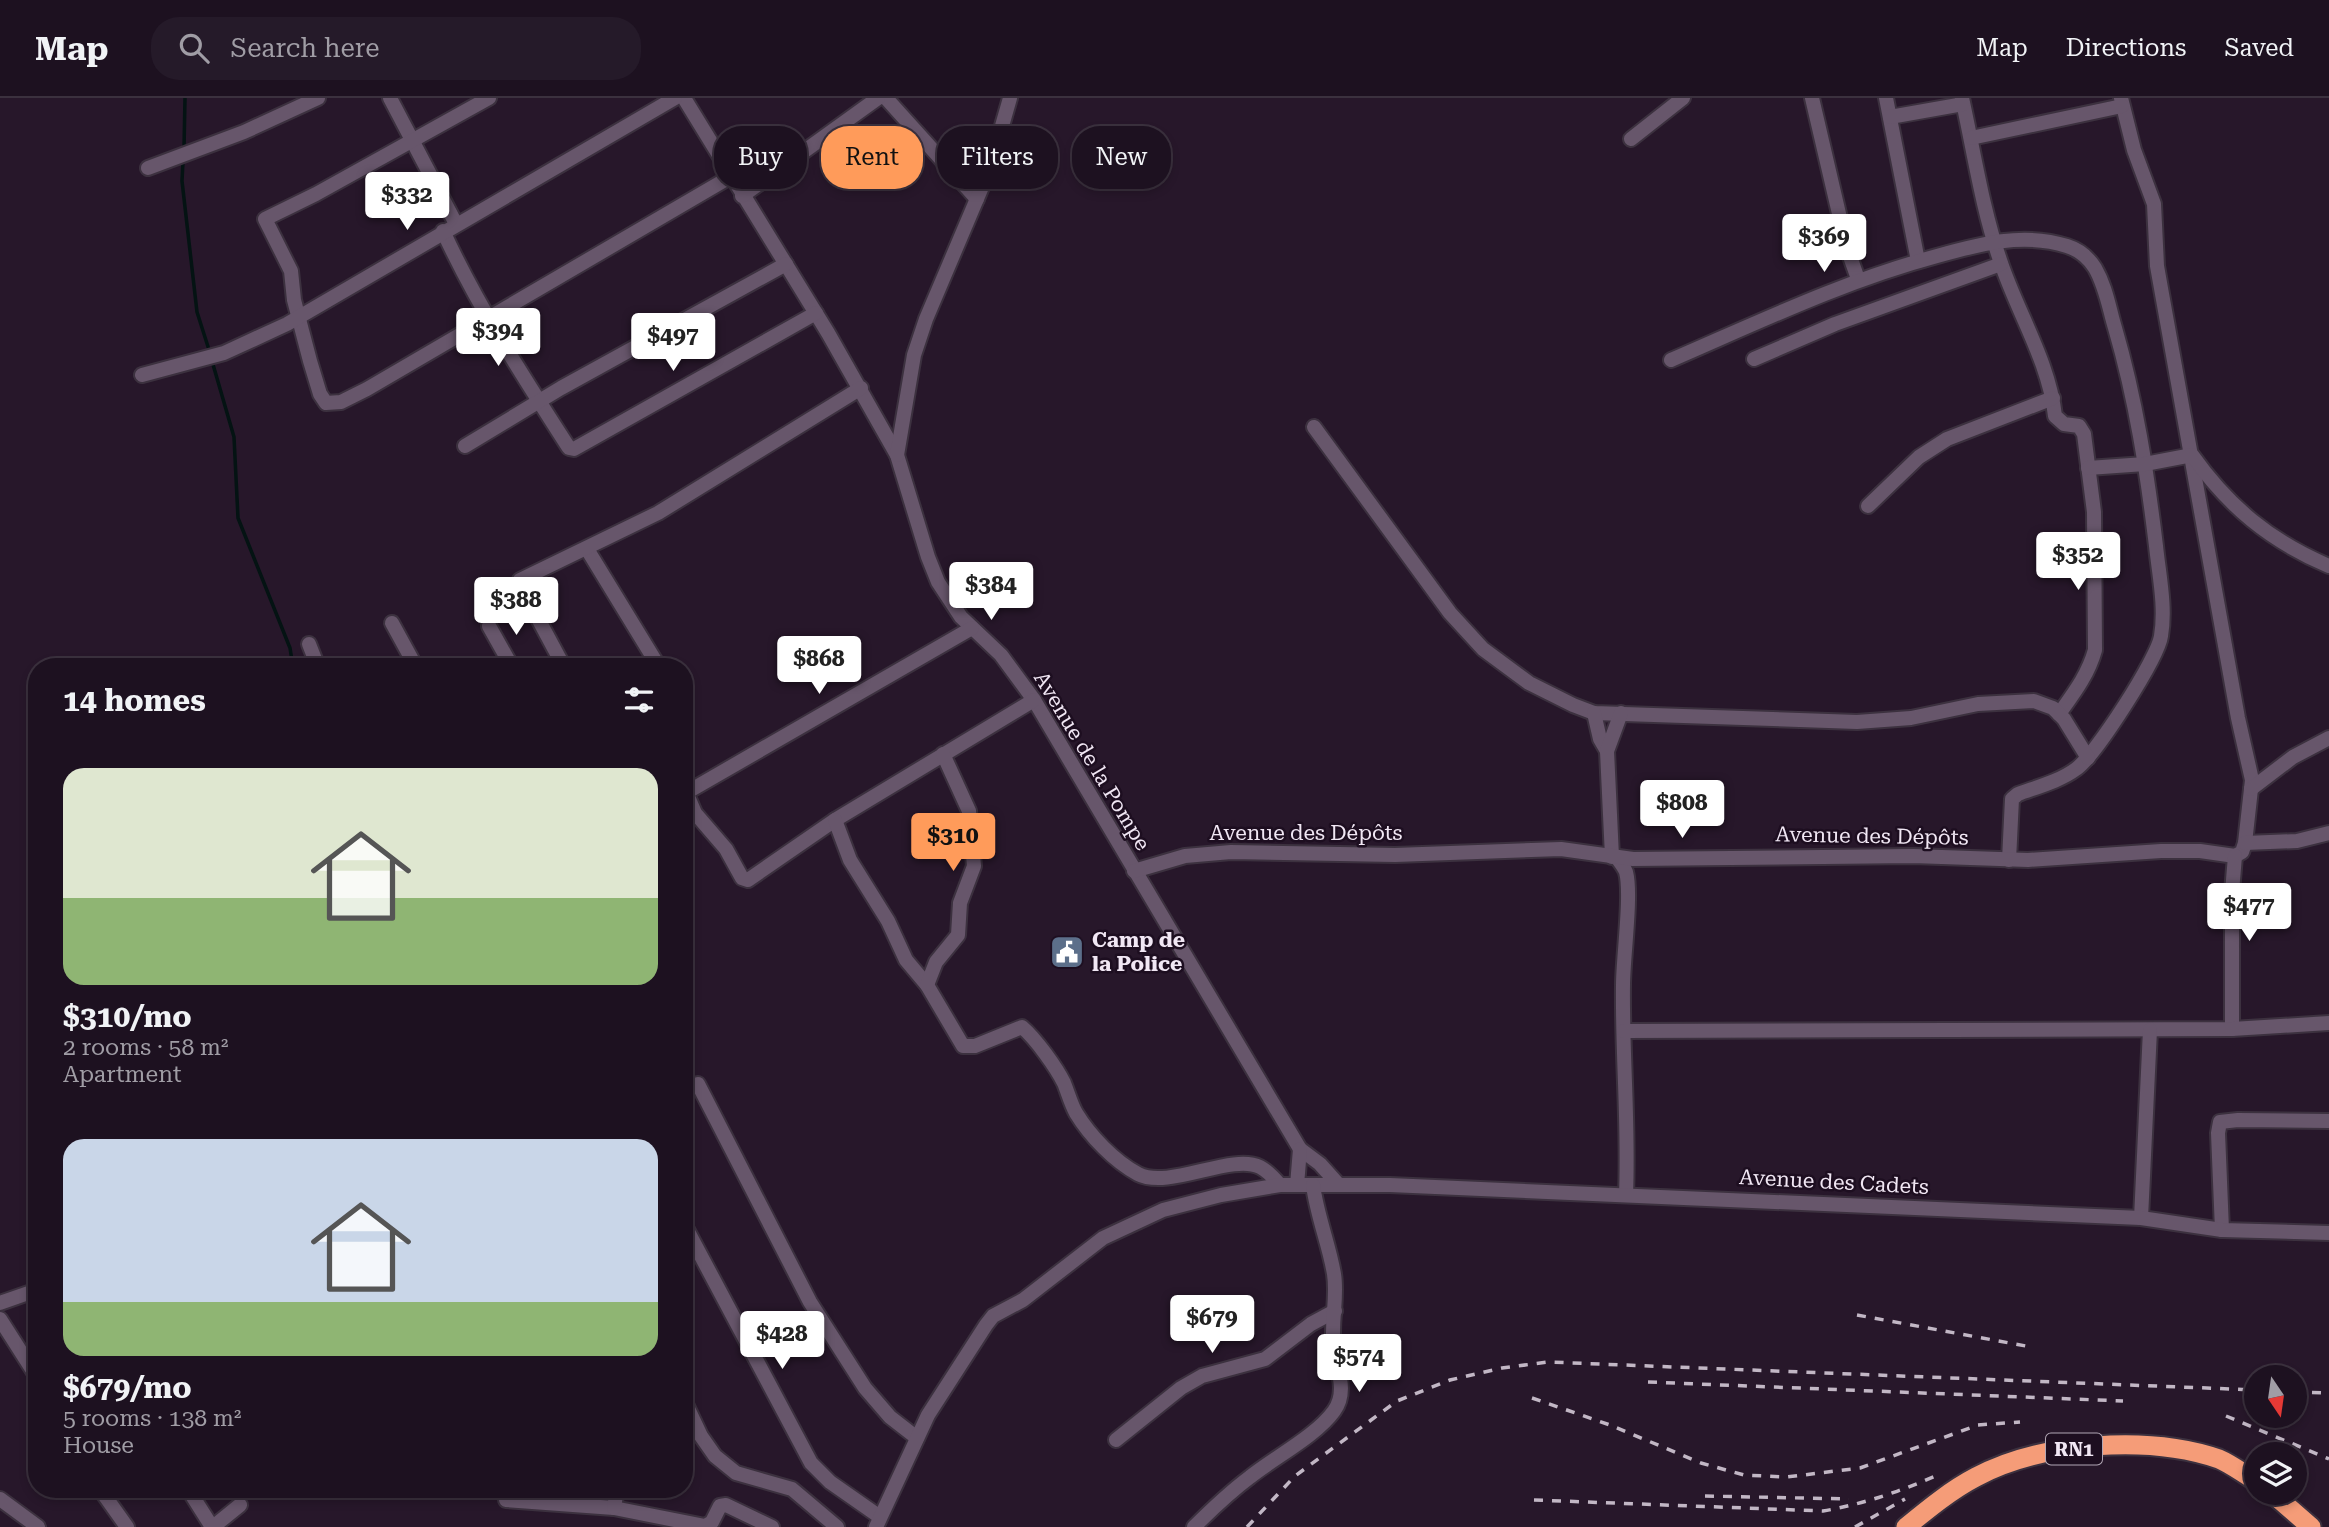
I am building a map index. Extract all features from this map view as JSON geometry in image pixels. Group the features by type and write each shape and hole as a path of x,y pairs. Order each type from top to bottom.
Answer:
{"highway":[{"name":"RN1","path":"1906,1527 1976,1477 2018,1459 2044,1452 2115,1446 2190,1452 2221,1460 2244,1474"},
{"path":"2286,1505 2312,1527"}],"street":[{"path":"148,168 244,132 318,98"},
{"path":"390,98 413,139 488,318 569,448 579,448 816,313"},
{"path":"489,98 316,194 265,219 291,271 320,394 326,402 333,404 367,389 714,186"},
{"path":"142,375 224,353 255,340 675,98"},
{"name":"Avenue de la Pompe","path":"684,98 714,150"},
{"path":"742,196 878,98"},
{"path":"886,98 977,200"},
{"path":"897,455 915,355 926,319 990,168 1010,98"},
{"path":"1631,139 1683,98"},
{"path":"1812,98 1847,248 1858,279"},
{"path":"1886,98 1918,261"},
{"path":"1890,117 1963,101 1994,242 2032,336 2053,398 2055,416 2058,421 2083,430 2094,512 2095,650 2080,686 2059,714"},
{"path":"1971,138 2121,102 2134,150 2154,204 2157,266 2238,718 2251,767 2245,843 2242,852 2235,856 2232,892 2232,1029"},
{"name":"Avenue de la Pompe","path":"738,189 861,388 897,455 938,582 961,617 1001,655 1034,700 1300,1149 1320,1164 1336,1183"},
{"path":"1671,360 1858,279 1994,242 2015,239 2064,245 2084,254 2090,260 2103,284 2123,352 2145,464 2160,579 2161,637 2147,668 2088,758 2070,773 2015,796 2011,803 2008,860"},
{"path":"465,446 538,401 786,264"},
{"path":"1754,359 1835,324 2001,264"},
{"path":"559,658 520,582 700,489 861,388"},
{"path":"1868,506 1919,457 1948,439 2053,398"},
{"path":"1314,426 1450,612 1474,639 1504,666 1530,682 1594,713 1857,722 1912,718 1978,704 2034,701 2044,703 2059,714 2074,732 2088,758"},
{"path":"2088,468 2145,464 2192,455"},
{"path":"2192,455 2227,500 2249,519 2277,538 2329,566"},
{"path":"587,549 654,658"},
{"path":"392,622 411,658"},
{"path":"489,626 507,658"},
{"path":"693,788 972,628"},
{"path":"309,644 314,658"},
{"path":"693,809 726,849 742,878 748,880 835,820 1034,700"},
{"path":"1594,713 1600,739 1607,751"},
{"path":"1615,857 1607,751 1621,713"},
{"path":"2251,789 2293,757 2329,738"},
{"path":"927,985 936,962 958,935 960,903 974,866 969,811 943,754"},
{"path":"835,820 855,869 888,920 906,960 927,985 963,1046 975,1046 1019,1027 1026,1029 1060,1077 1071,1104 1089,1132 1139,1175 1174,1176 1245,1164 1257,1165 1280,1185"},
{"path":"2245,843 2297,841 2329,833"},
{"name":"Avenue des Dépôts","path":"1134,871 1185,856 1231,852 1395,855 1561,849 1615,857 1629,865 1913,856 2008,860 2161,851 2200,851 2235,856"},
{"path":"1626,1194 1628,1108 1623,1071 1629,865"},
{"path":"1624,1031 2150,1030 2232,1029 2329,1023"},
{"path":"2141,1218 2150,1030"},
{"path":"698,1084 810,1302 864,1388 890,1417 917,1438"},
{"path":"2222,1230 2218,1133 2220,1122 2329,1121"},
{"path":"1297,1185 1300,1149"},
{"name":"Avenue des Cadets","path":"878,1522 941,1393 993,1316 1023,1300 1093,1245 1122,1228 1188,1202 1280,1185 1336,1183 2141,1218 2222,1230 2329,1233"},
{"path":"1194,1527 1251,1476 1334,1412 1341,1399 1342,1385 1334,1347 1334,1270 1316,1208 1313,1185"},
{"path":"693,1241 811,1463 878,1522"},
{"path":"0,1303 28,1293"},
{"path":"1116,1440 1181,1388 1202,1376 1265,1359 1311,1324 1335,1311"},
{"path":"0,1319 28,1363"},
{"path":"693,1420 715,1456 737,1473 792,1489 837,1527"},
{"path":"106,1498 127,1527"},
{"path":"194,1498 213,1527 240,1505"},
{"path":"614,1508 616,1498"},
{"path":"0,1499 37,1527"},
{"path":"506,1500 614,1508 705,1526 712,1522 720,1506 726,1504 772,1527"}],"waterway":[{"path":"184,149 185,98"},
{"path":"183,161 182,181 197,312 210,353"},
{"path":"212,361 234,437 238,518 292,658"}],"railway":[{"path":"1857,1315 2026,1346"},
{"path":"1247,1527 1295,1476 1397,1401 1450,1380 1502,1368 1548,1362 2244,1390"},
{"path":"1648,1382 2123,1401"},
{"path":"2307,1392 2329,1393"},
{"path":"1532,1398 1610,1425 1701,1463 1744,1475 1787,1477 1860,1468 1978,1425 2020,1422"},
{"path":"2226,1416 2329,1459"},
{"path":"1534,1500 1823,1511 1882,1496 1938,1475"},
{"path":"1705,1496 1849,1499"},
{"path":"1855,1527 1905,1499"}],"place":[{"name":"Camp de la Police","path":"1067,952"}]}
